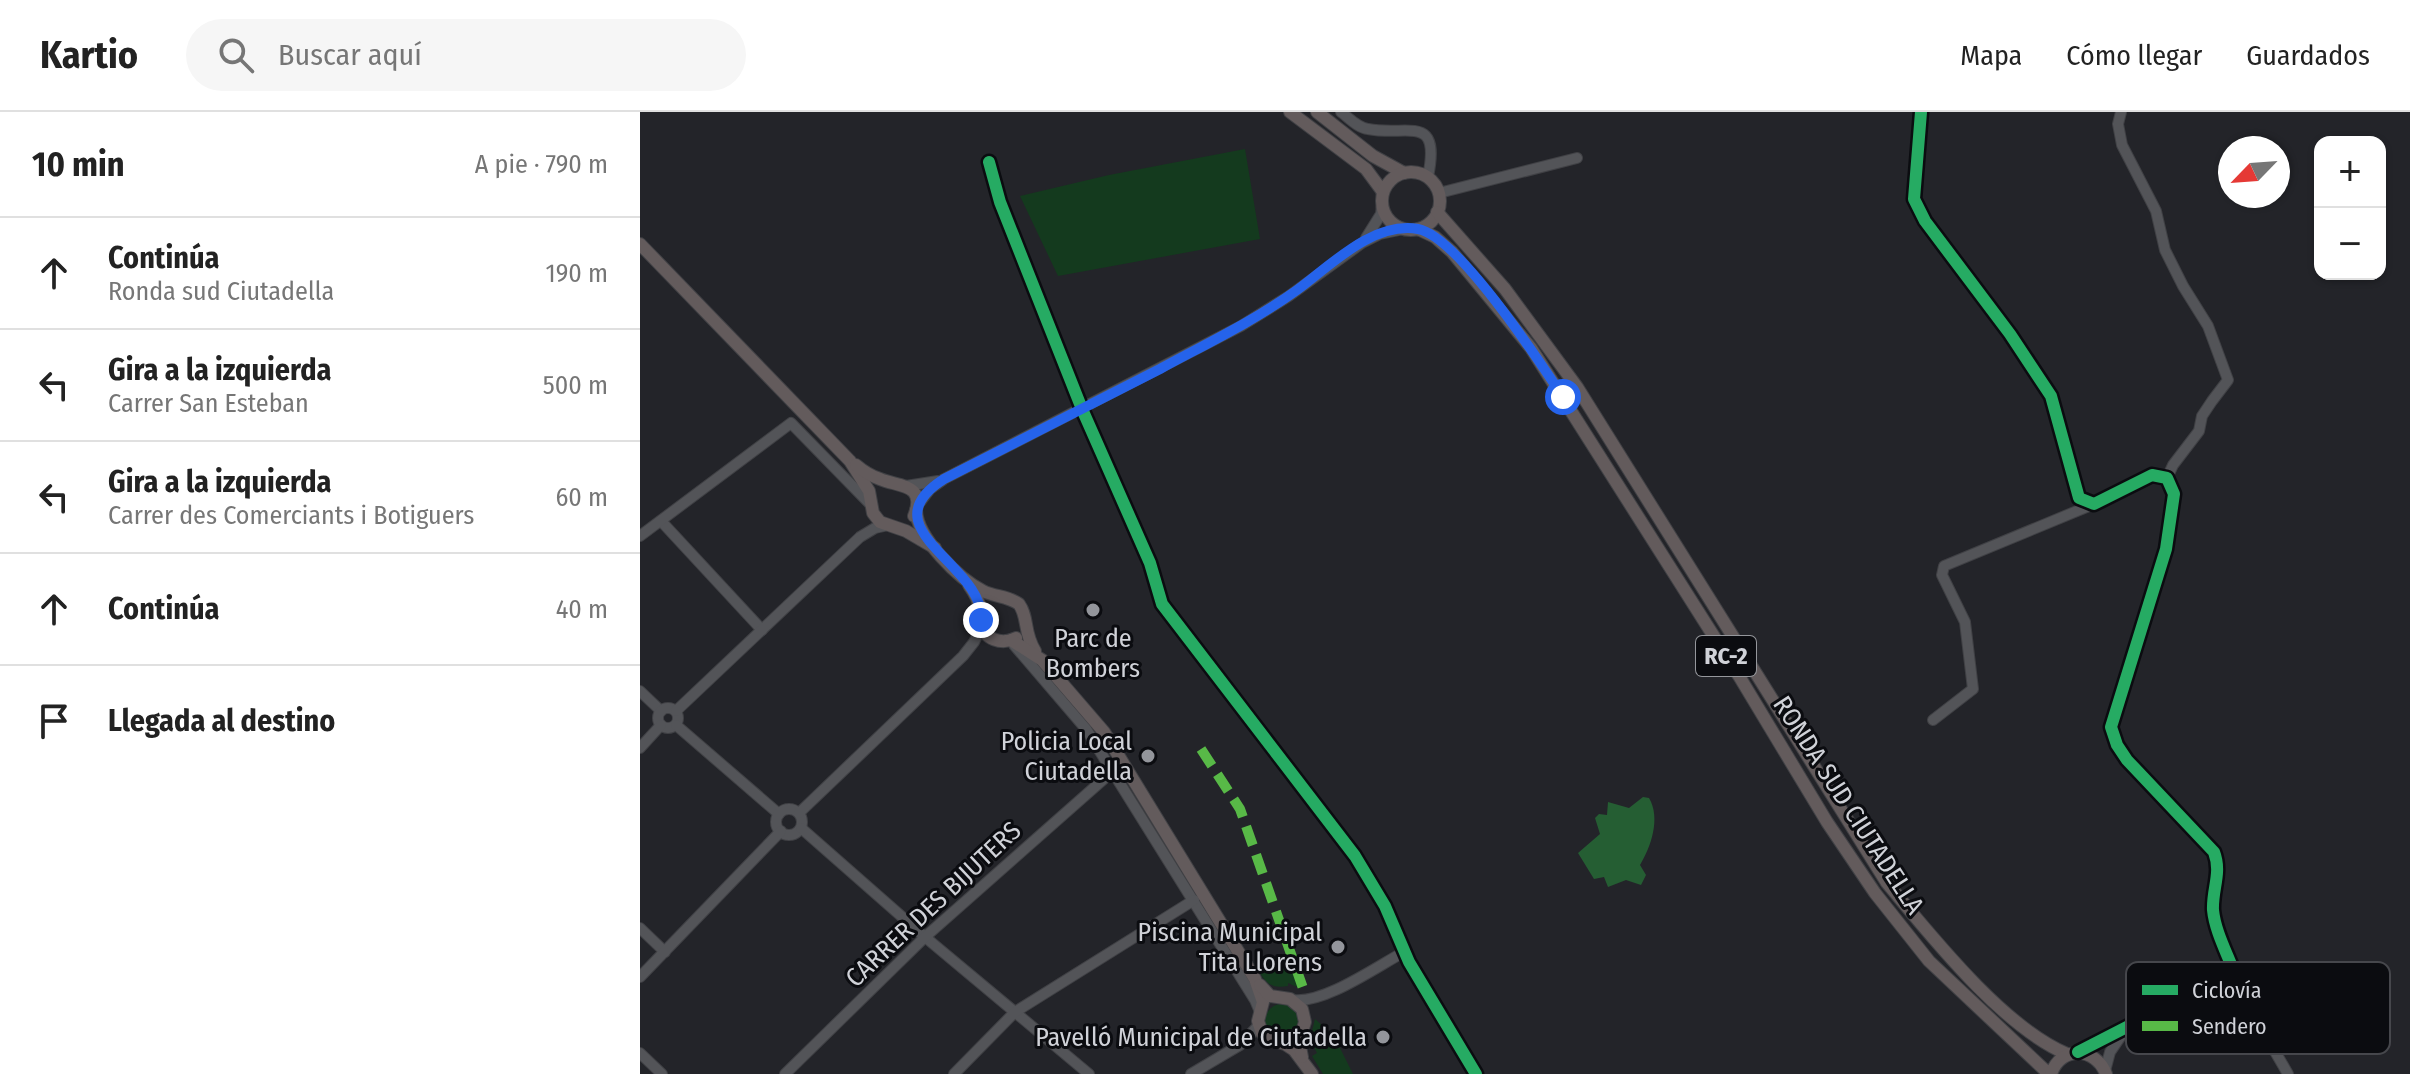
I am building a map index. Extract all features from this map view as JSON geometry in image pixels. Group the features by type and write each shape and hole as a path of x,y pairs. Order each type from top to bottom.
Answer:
{"main road":[{"path":"1290,112 1366,169 1383,198 1389,220 1404,229 1418,229 1433,220 1439,193 1428,177 1412,172 1391,179 1383,198"},
{"path":"1317,112 1373,156 1404,173"},
{"name":"RONDA SUD CIUTADELLA","path":"1437,212 1505,289 1577,387 1887,883 1935,942 2001,1008 2045,1045 2073,1053"},
{"name":"RONDA SUD CIUTADELLA","path":"1418,229 1435,237 1452,252 1531,348 1715,638 1827,822 1875,893 1929,961 2050,1074"},
{"path":"640,244 850,461 866,485 872,507 891,527 917,536 935,548"},
{"path":"850,461 874,477 900,484 915,495 923,531 935,548 979,589 1014,600 1022,607 1024,625 1018,636 1010,640 994,640 981,620 974,594 961,575"},
{"path":"872,507 874,494 880,487 900,484"},
{"path":"891,527 909,522 916,509"},
{"path":"981,620 989,602 1003,597"},
{"path":"1024,625 1030,642 1042,660 1104,732 1255,979 1276,998 1293,1000 1299,1006 1305,1018 1300,1034 1303,1059"},
{"path":"1010,640 1042,660"},
{"path":"1255,979 1261,994 1260,1015 1268,1039 1285,1044 1303,1059 1312,1074"},
{"path":"1260,1015 1276,998"},
{"path":"1285,1044 1300,1034"},
{"name":"RC-2","path":"2050,1074 2058,1061 2073,1053 2091,1054 2106,1072"}],"street":[{"path":"1341,112 1366,129 1420,130 1429,139 1432,154 1428,177"},
{"path":"1921,112 1914,191 1919,211 2039,375 2051,396 2079,498 2094,504"},
{"path":"2121,112 2118,124 2122,145 2156,211 2165,250 2208,326 2228,380 2202,416 2199,431 2167,478 2174,494 2166,549 2111,727 2117,745 2127,760 2214,852 2219,869 2215,919 2230,962"},
{"path":"1439,193 1577,158"},
{"path":"989,162 1000,202 1082,409 1150,563 1162,604 1355,856 1385,906 1404,952 1476,1074"},
{"path":"1362,243 1381,214 1383,198"},
{"path":"916,509 922,497 944,479 1241,326 1289,296 1362,243 1380,234 1404,229"},
{"path":"640,536 791,423 872,507 860,537 676,711"},
{"path":"1933,720 1973,689 1965,622 1942,575 1944,566 2094,504 2152,475 2167,478"},
{"path":"900,484 944,479"},
{"path":"661,521 762,630"},
{"path":"860,537 891,527"},
{"path":"799,813 963,656 974,642 981,620"},
{"path":"963,656 994,640"},
{"path":"1010,640 1086,729 1114,770 1260,1015 1240,1045"},
{"path":"640,691 661,711"},
{"path":"669,708 676,711 679,717 676,725 667,728 661,725 658,719 661,711 669,708"},
{"path":"640,748 661,725"},
{"path":"676,725 779,814"},
{"name":"CARRER DES BIJUTERS","path":"785,1074 925,937 1114,770"},
{"path":"788,809 799,813 801,828 792,835 781,831 776,821 779,814 788,809"},
{"path":"801,828 1089,1074"},
{"path":"640,977 781,831"},
{"path":"954,1074 1015,1012 1194,900"},
{"path":"640,928 665,952"},
{"path":"1293,1000 1308,1000 1325,994 1404,952"},
{"path":"1305,1018 1307,1010 1325,994"},
{"path":"2073,1053 2126,1027"},
{"path":"2106,1072 2110,1052 2126,1030"},
{"path":"1191,1074 1240,1045 1268,1039"},
{"path":"640,1053 662,1074"},
{"path":"2276,1054 2288,1074"}],"green space":[{"path":"1245,149 1260,239 1058,276 1020,196 1109,175"},
{"path":"1643,797 1649,798 1654,814 1651,841 1640,865 1646,875 1641,885 1626,880 1608,887 1604,877 1594,879 1578,853 1600,834 1595,818 1599,814 1607,815 1608,802 1629,808"},
{"path":"1287,953 1301,989 1288,983 1288,986 1273,986 1258,970"},
{"path":"1282,1004 1294,1009 1299,1021 1294,1033 1282,1038 1270,1033 1265,1021 1270,1009"},
{"path":"1315,1019 1334,1036 1353,1074 1323,1074 1312,1056 1317,1053 1310,1039"}],"marked path":[{"path":"1201,749 1240,809 1304,991"}],"cycle path":[{"path":"1921,112 1914,199 1925,221 2010,334 2051,396 2079,498 2094,504 2152,475 2167,478 2174,494 2166,549 2111,727 2117,745 2127,760 2214,852 2217,867 2214,918 2230,962"},
{"path":"989,162 1000,202 1082,409 1150,563 1162,604 1355,856 1385,906 1409,962 1476,1074"},
{"path":"2078,1052 2126,1027"}],"place":[{"name":"Parc de Bombers","path":"1093,610"},
{"name":"Policia Local Ciutadella","path":"1148,756"},
{"name":"Piscina Municipal Tita Llorens","path":"1338,947"},
{"name":"Pavelló Municipal de Ciutadella","path":"1383,1037"}],"route":[{"path":"981,620 980,608 968,584 935,548 917,519 918,502 930,489 1241,326 1289,296 1362,243 1380,234 1418,229 1435,237 1452,252 1531,348 1563,397"}]}
